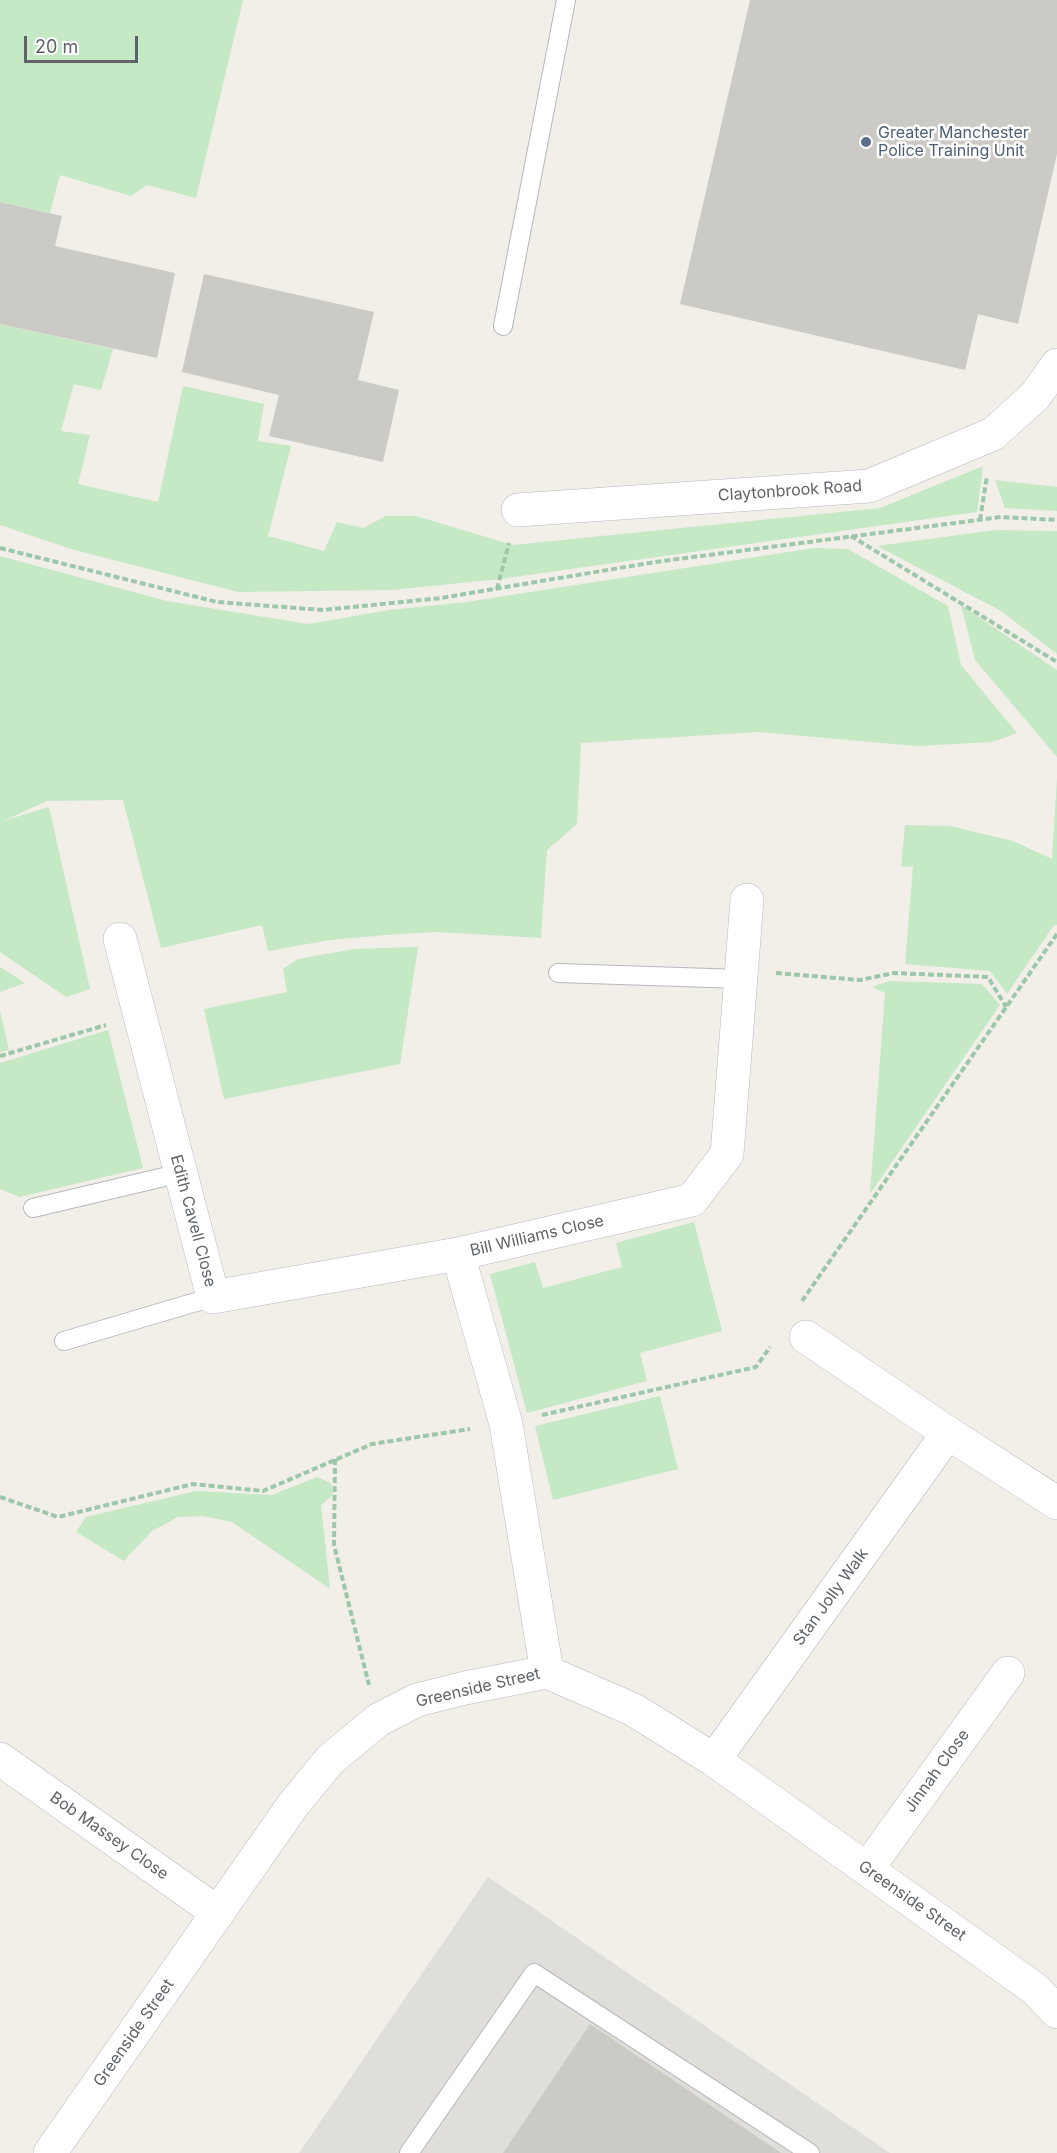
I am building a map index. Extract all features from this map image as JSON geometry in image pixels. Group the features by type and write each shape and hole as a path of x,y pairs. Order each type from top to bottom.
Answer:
{"street":[{"name":"Claytonbrook Road","path":"518,510 869,486 993,434 1035,396 1057,365"},
{"name":"Bill Williams Close","path":"547,1672 506,1424 458,1254 692,1200 727,1154 747,900"},
{"name":"Edith Cavell Close","path":"120,939 213,1298 458,1254"},
{"path":"793,1328 948,1433 1057,1503"},
{"name":"Stan Jolly Walk","path":"714,1760 948,1433"},
{"name":"Greenside Street","path":"50,2153 293,1805 330,1760 378,1720 417,1700 547,1672 634,1710 714,1760 1035,1989 1057,2012"},
{"name":"Jinnah Close","path":"867,1869 1008,1673"},
{"name":"Bob Massey Close","path":"0,1759 218,1913"}],"lane":[{"path":"502,326 566,0"},
{"path":"558,973 741,974"},
{"path":"33,1208 181,1173"},
{"path":"64,1341 213,1298"},
{"path":"409,2153 534,1973 810,2153"}],"path":[{"path":"497,589 518,510"},
{"path":"0,548 217,602 323,610 441,598 655,562 1001,517 1057,520"},
{"path":"851,536 1057,662"},
{"path":"0,1497 58,1517 193,1484 263,1491 372,1444 506,1424 756,1367 793,1328 1057,934"},
{"path":"741,974 860,980 894,973 988,977 1006,1007"},
{"path":"0,1056 140,1016"},
{"path":"335,1459 334,1545 378,1720"}],"shaded area":[{"path":"488,1877 890,2153 299,2153"}],"green space":[{"path":"0,0 243,0 196,198 147,185 131,196 60,175 50,213 0,202"},
{"path":"0,324 113,349 101,390 74,384 61,431 90,435 78,484 158,502 183,386 264,404 258,441 291,446 268,536 324,551 337,522 363,528 386,516 416,516 513,545 880,508 983,466 977,512 500,579 392,590 238,592 71,549 0,525"},
{"path":"995,480 1057,487 1057,511 1005,508"},
{"path":"996,530 1057,531 1057,654 1001,611 877,546"},
{"path":"814,548 848,549 948,606 961,665 1017,733 992,742 916,746 759,732 581,743 577,824 547,850 541,938 436,932 330,940 268,951 262,925 161,948 123,800 47,801 3,821 49,807 90,989 66,997 0,952 0,556 167,601 308,624"},
{"path":"961,605 1057,670 1057,757 975,660"},
{"path":"1057,778 1057,925 1054,925 1007,994 990,971 905,964 913,866 901,867 905,825 950,826 1013,841 1052,859"},
{"path":"418,947 400,1064 224,1099 204,1009 287,992 283,969 298,959 354,949"},
{"path":"0,967 25,983 0,992"},
{"path":"889,981 982,984 1000,1005 870,1194 885,993 872,987"},
{"path":"0,1011 9,1050 0,1052"},
{"path":"108,1030 143,1168 19,1197 0,1189 0,1063"},
{"path":"694,1222 722,1331 640,1353 647,1381 527,1413 490,1274 535,1262 543,1288 622,1267 616,1243"},
{"path":"660,1396 678,1469 553,1500 535,1426"},
{"path":"317,1477 331,1483 333,1495 321,1505 330,1589 232,1522 203,1516 178,1517 152,1531 124,1561 76,1532 86,1517 196,1491 272,1495"}],"building":[{"path":"750,0 1057,0 1057,154 1018,324 978,314 965,370 680,304"},
{"path":"0,202 62,216 55,246 175,273 157,358 0,324"},
{"path":"204,274 374,312 358,380 399,390 383,462 269,436 279,395 182,372"},
{"path":"590,2024 781,2153 503,2153"}],"place":[{"name":"Greater Manchester Police Training Unit","path":"866,142"}]}
